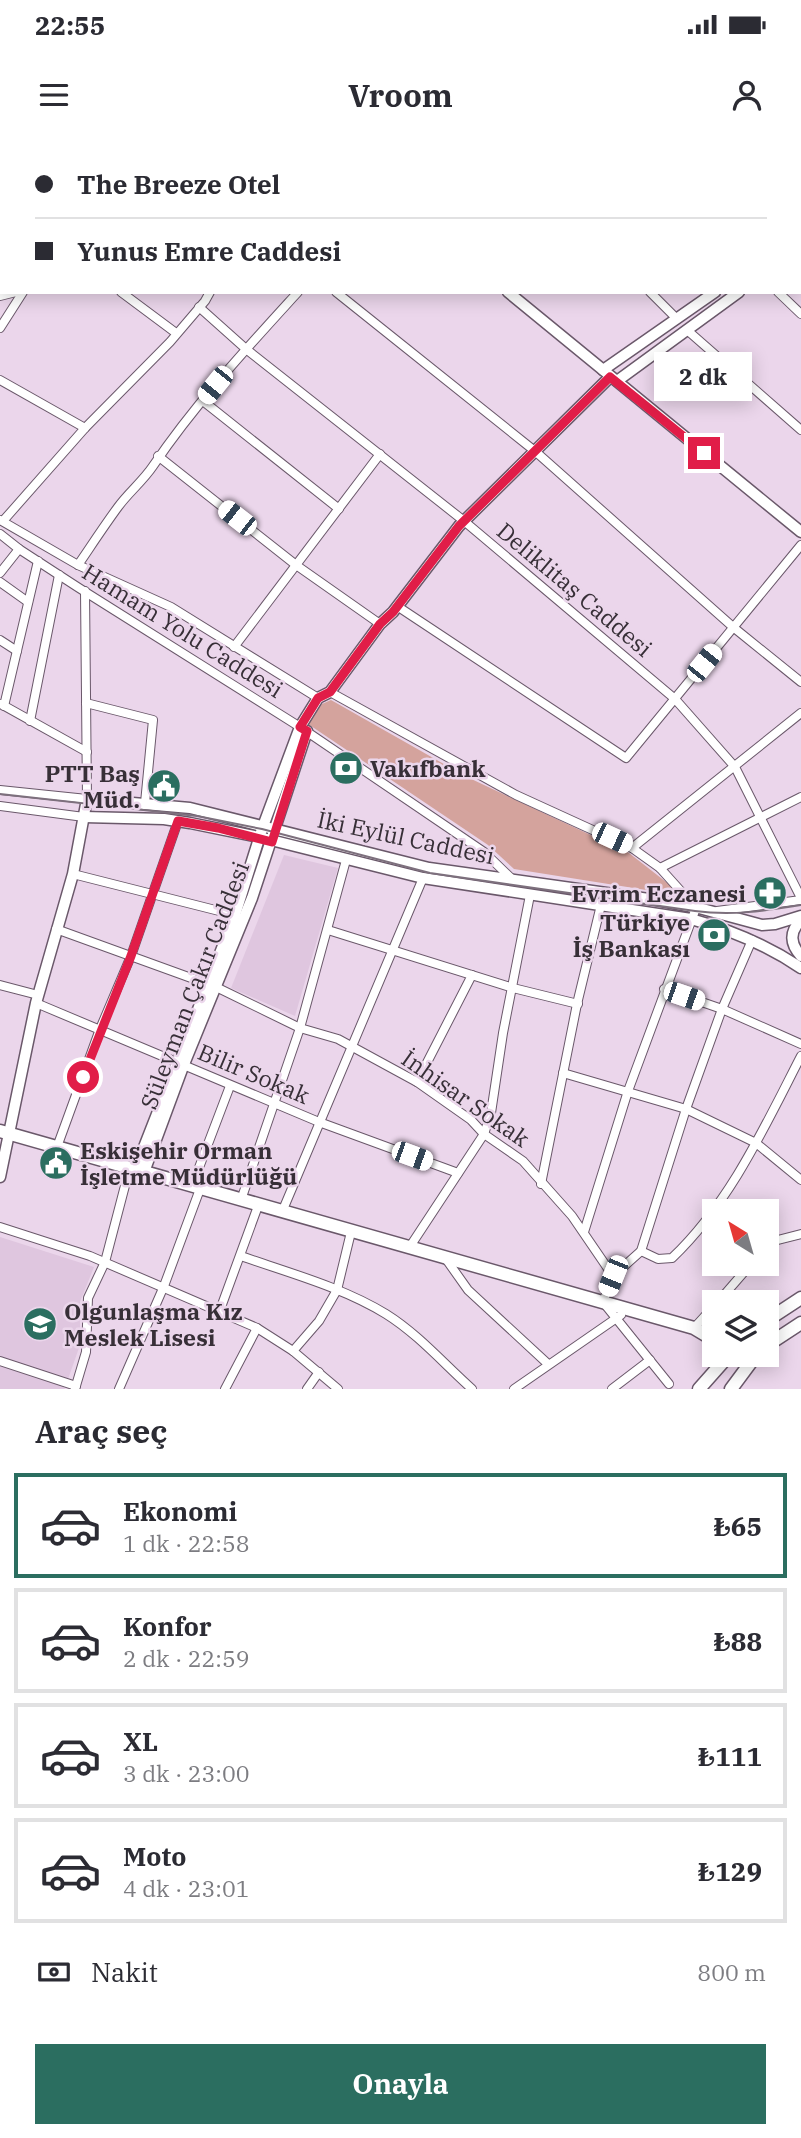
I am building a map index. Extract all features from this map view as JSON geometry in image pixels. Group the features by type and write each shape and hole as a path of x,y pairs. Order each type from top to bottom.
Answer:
{"main road":[{"path":"510,294 801,532"},
{"path":"304,729 318,698 330,692 380,624 464,521 610,376 709,294"},
{"path":"610,376 687,330 736,294"},
{"name":"Süleyman Çakır Caddesi","path":"140,1171 211,985 263,826 304,729"},
{"name":"Süleyman Çakır Caddesi","path":"211,985 252,898 276,830 304,729"},
{"path":"0,1177 5,1133 37,999 73,874 87,799"},
{"name":"İki Eylül Caddesi","path":"87,799 190,808 429,868 515,882 601,891 696,908 762,925 801,918"},
{"name":"İki Eylül Caddesi","path":"84,817 178,821 259,837 423,878 691,919 726,929 751,940 801,968"},
{"path":"801,918 793,928 791,938 801,956"},
{"path":"5,1133 603,1302 622,1314 702,1329"},
{"path":"779,1312 801,1298"},
{"path":"779,1337 801,1323"},
{"path":"694,1328 702,1333"},
{"path":"694,1328 702,1336"},
{"path":"712,1376 714,1367"},
{"path":"699,1389 719,1367"},
{"path":"731,1389 747,1367"}],"street":[{"path":"0,328 22,294"},
{"path":"124,294 176,333"},
{"path":"2,520 176,333 209,294"},
{"path":"78,565 118,506 153,466 158,456 246,349 296,294"},
{"path":"338,294 536,452 733,627 801,682"},
{"path":"652,294 677,319"},
{"path":"780,294 801,314"},
{"name":"Deliklitaş Caddesi","path":"199,307 246,349 464,521 675,699 735,767 801,899"},
{"path":"687,330 801,430"},
{"path":"0,380 85,428"},
{"path":"203,401 339,509"},
{"path":"234,647 380,454"},
{"path":"158,456 296,565 380,624"},
{"name":"Hamam Yolu Caddesi","path":"2,520 78,565 171,607 318,698"},
{"name":"Hamam Yolu Caddesi","path":"0,534 59,575 304,729 484,852 515,882"},
{"path":"397,606 626,758 801,545"},
{"path":"0,573 19,549"},
{"path":"38,561 2,705 87,752"},
{"path":"30,721 59,575"},
{"path":"0,582 28,602"},
{"path":"85,591 87,799"},
{"path":"0,640 17,651"},
{"path":"330,692 516,795 632,848 660,868 696,908 628,1091 584,1232"},
{"path":"86,703 153,720 145,803"},
{"path":"632,848 801,713"},
{"name":"İki Eylül Caddesi","path":"0,790 87,799"},
{"path":"660,868 801,797"},
{"name":"İki Eylül Caddesi","path":"0,806 84,817"},
{"path":"57,1147 100,1029 131,956 178,821"},
{"path":"241,1200 300,1028 346,860"},
{"path":"73,874 234,915"},
{"path":"282,1212 423,878"},
{"path":"409,1248 484,1134 491,1113 503,1033 530,895"},
{"path":"711,912 801,899"},
{"path":"541,1184 601,905"},
{"name":"İnhisar Sokak","path":"56,929 211,985 300,1028 338,1039 417,1082 523,1161 584,1232 613,1276"},
{"path":"328,930 513,988 578,1004"},
{"path":"603,1302 613,1276 641,1251 686,1109 722,1009 751,940"},
{"path":"417,1082 472,975"},
{"name":"Bilir Sokak","path":"0,985 230,1086 458,1174"},
{"path":"664,989 722,1009 801,1044"},
{"path":"722,1199 756,1143 801,1056"},
{"path":"563,1073 686,1109 756,1143 801,1180"},
{"path":"119,1389 164,1286 230,1086"},
{"path":"0,1362 75,1387 86,1352 88,1298 105,1262 127,1178 140,1171"},
{"path":"220,1310 258,1206"},
{"path":"641,1251 658,1259 672,1258 702,1225"},
{"path":"0,1227 105,1262 220,1310 257,1328 293,1351 338,1389"},
{"path":"293,1351 318,1321 337,1290 351,1231"},
{"path":"779,1240 801,1234"},
{"path":"241,1256 337,1290 384,1313 404,1326 472,1389"},
{"path":"445,1258 468,1290 548,1364"},
{"path":"728,1290 741,1276"},
{"path":"514,1389 622,1314 650,1360 669,1384"},
{"path":"694,1328 702,1319"},
{"path":"225,1389 257,1328"},
{"path":"612,1389 650,1360"},
{"path":"307,1389 319,1372"}],"shaded area":[{"path":"331,700 465,776 629,853 684,896 514,869 488,845 308,724 322,704"},
{"path":"284,855 338,868 295,1016 231,988"},
{"name":"Olgunlaşma Kız Meslek Lisesi","path":"0,1237 94,1267 80,1302 80,1345 67,1382 0,1358"},
{"path":"0,1364 63,1386 65,1389 0,1389"}],"tram line":[{"path":"0,794 197,816 262,829 430,873 695,911 735,913 801,905"}],"place":[{"name":"Vakıfbank","path":"346,768"},
{"name":"PTT Baş Müd.","path":"164,786"},
{"name":"Evrim Eczanesi","path":"770,893"},
{"name":"Türkiye İş Bankası","path":"714,935"},
{"name":"Eskişehir Orman İşletme Müdürlüğü","path":"56,1163"},
{"name":"Olgunlaşma Kız Meslek Lisesi","path":"40,1324"}],"route":[{"path":"83,1077 131,956 178,821 272,842 307,731 300,727 318,698 330,692 380,624 393,612 459,526 610,377 704,453"}]}
